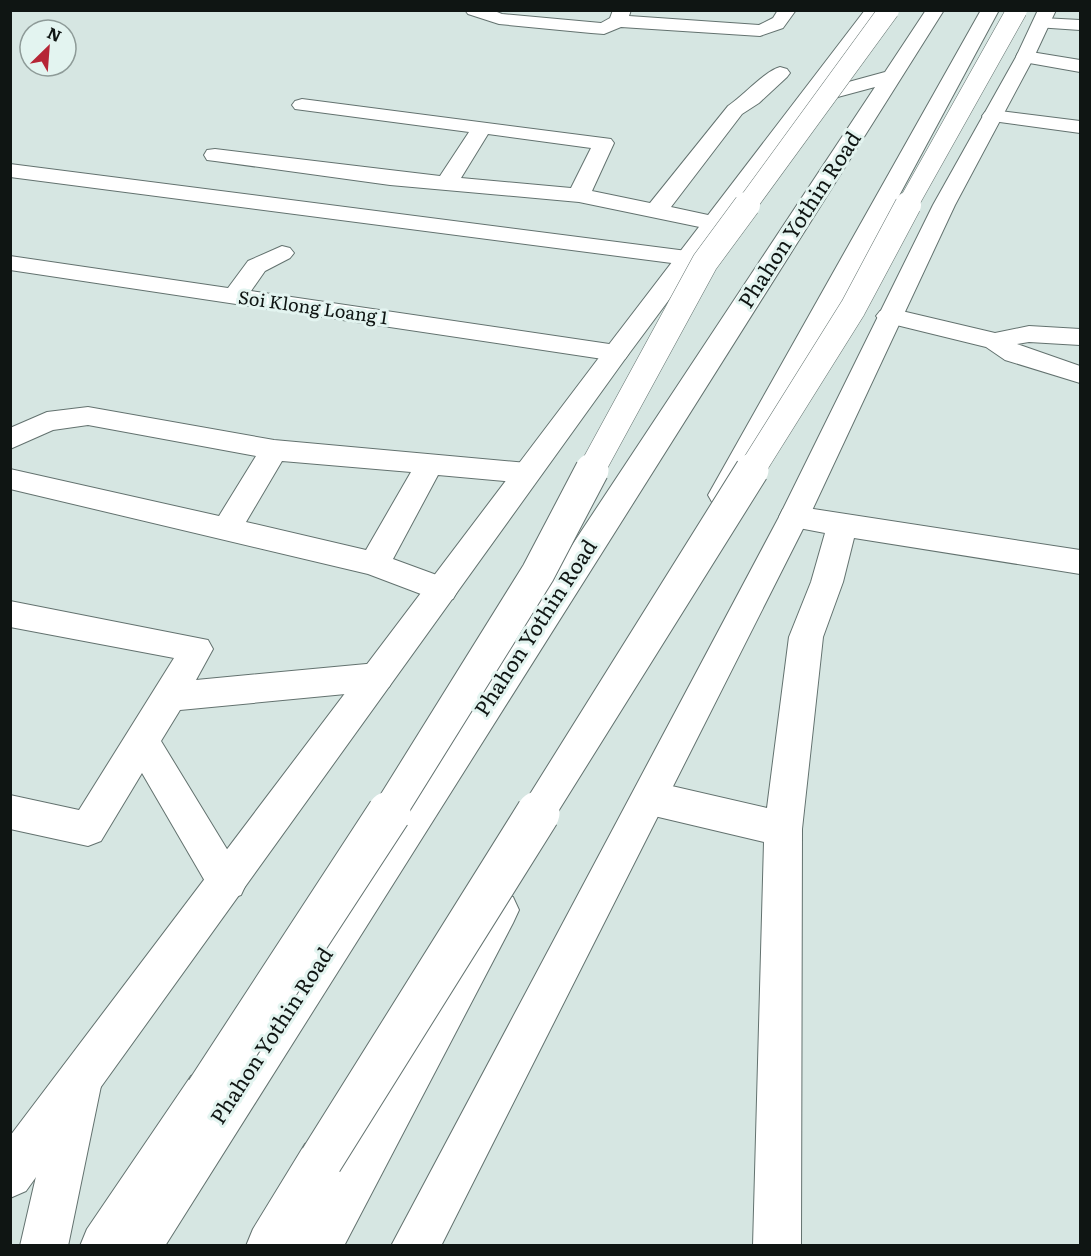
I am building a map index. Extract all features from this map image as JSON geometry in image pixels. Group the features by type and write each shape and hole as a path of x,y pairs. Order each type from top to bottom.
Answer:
{"main road":[{"path":"474,10 499,19 604,29 620,16 710,29 760,31 775,27 784,18 787,10"},
{"path":"710,29 717,10"},
{"path":"10,1175 616,352 875,10"},
{"path":"104,1245 207,1092 435,742 538,573 631,394 705,262 889,10"},
{"name":"Phahon Yothin Road","path":"137,1245 935,10"},
{"path":"318,1245 677,579 990,10"},
{"path":"1035,14 1080,26"},
{"path":"415,1245 650,798 794,517 889,316 994,112 1025,57 1035,14"},
{"path":"270,1245 853,308 946,133 1035,14"},
{"path":"1025,57 1080,66"},
{"path":"656,211 735,110 780,73"},
{"path":"808,99 893,76"},
{"path":"302,105 604,142 579,195"},
{"path":"994,112 1080,115"},
{"path":"994,112 1080,128"},
{"path":"446,184 482,127"},
{"path":"215,155 446,184 579,195 714,223"},
{"path":"10,170 687,258"},
{"path":"235,296 256,266 282,253"},
{"name":"Soi Klong Loang 1","path":"10,263 616,352"},
{"path":"889,316 995,341 1014,354 1080,375"},
{"path":"995,341 1029,334 1080,337"},
{"path":"10,440 46,421 88,416 274,450 527,473"},
{"path":"227,529 274,450"},
{"path":"374,564 430,464"},
{"path":"10,479 374,564 442,590"},
{"path":"794,517 1080,562"},
{"path":"777,1245 783,829 806,637 827,582 842,526"},
{"path":"10,614 196,650 170,697 88,829 10,812"},
{"path":"170,697 377,677"},
{"path":"142,741 227,882"},
{"path":"650,798 783,829"},
{"path":"44,1245 80,1081"}]}
